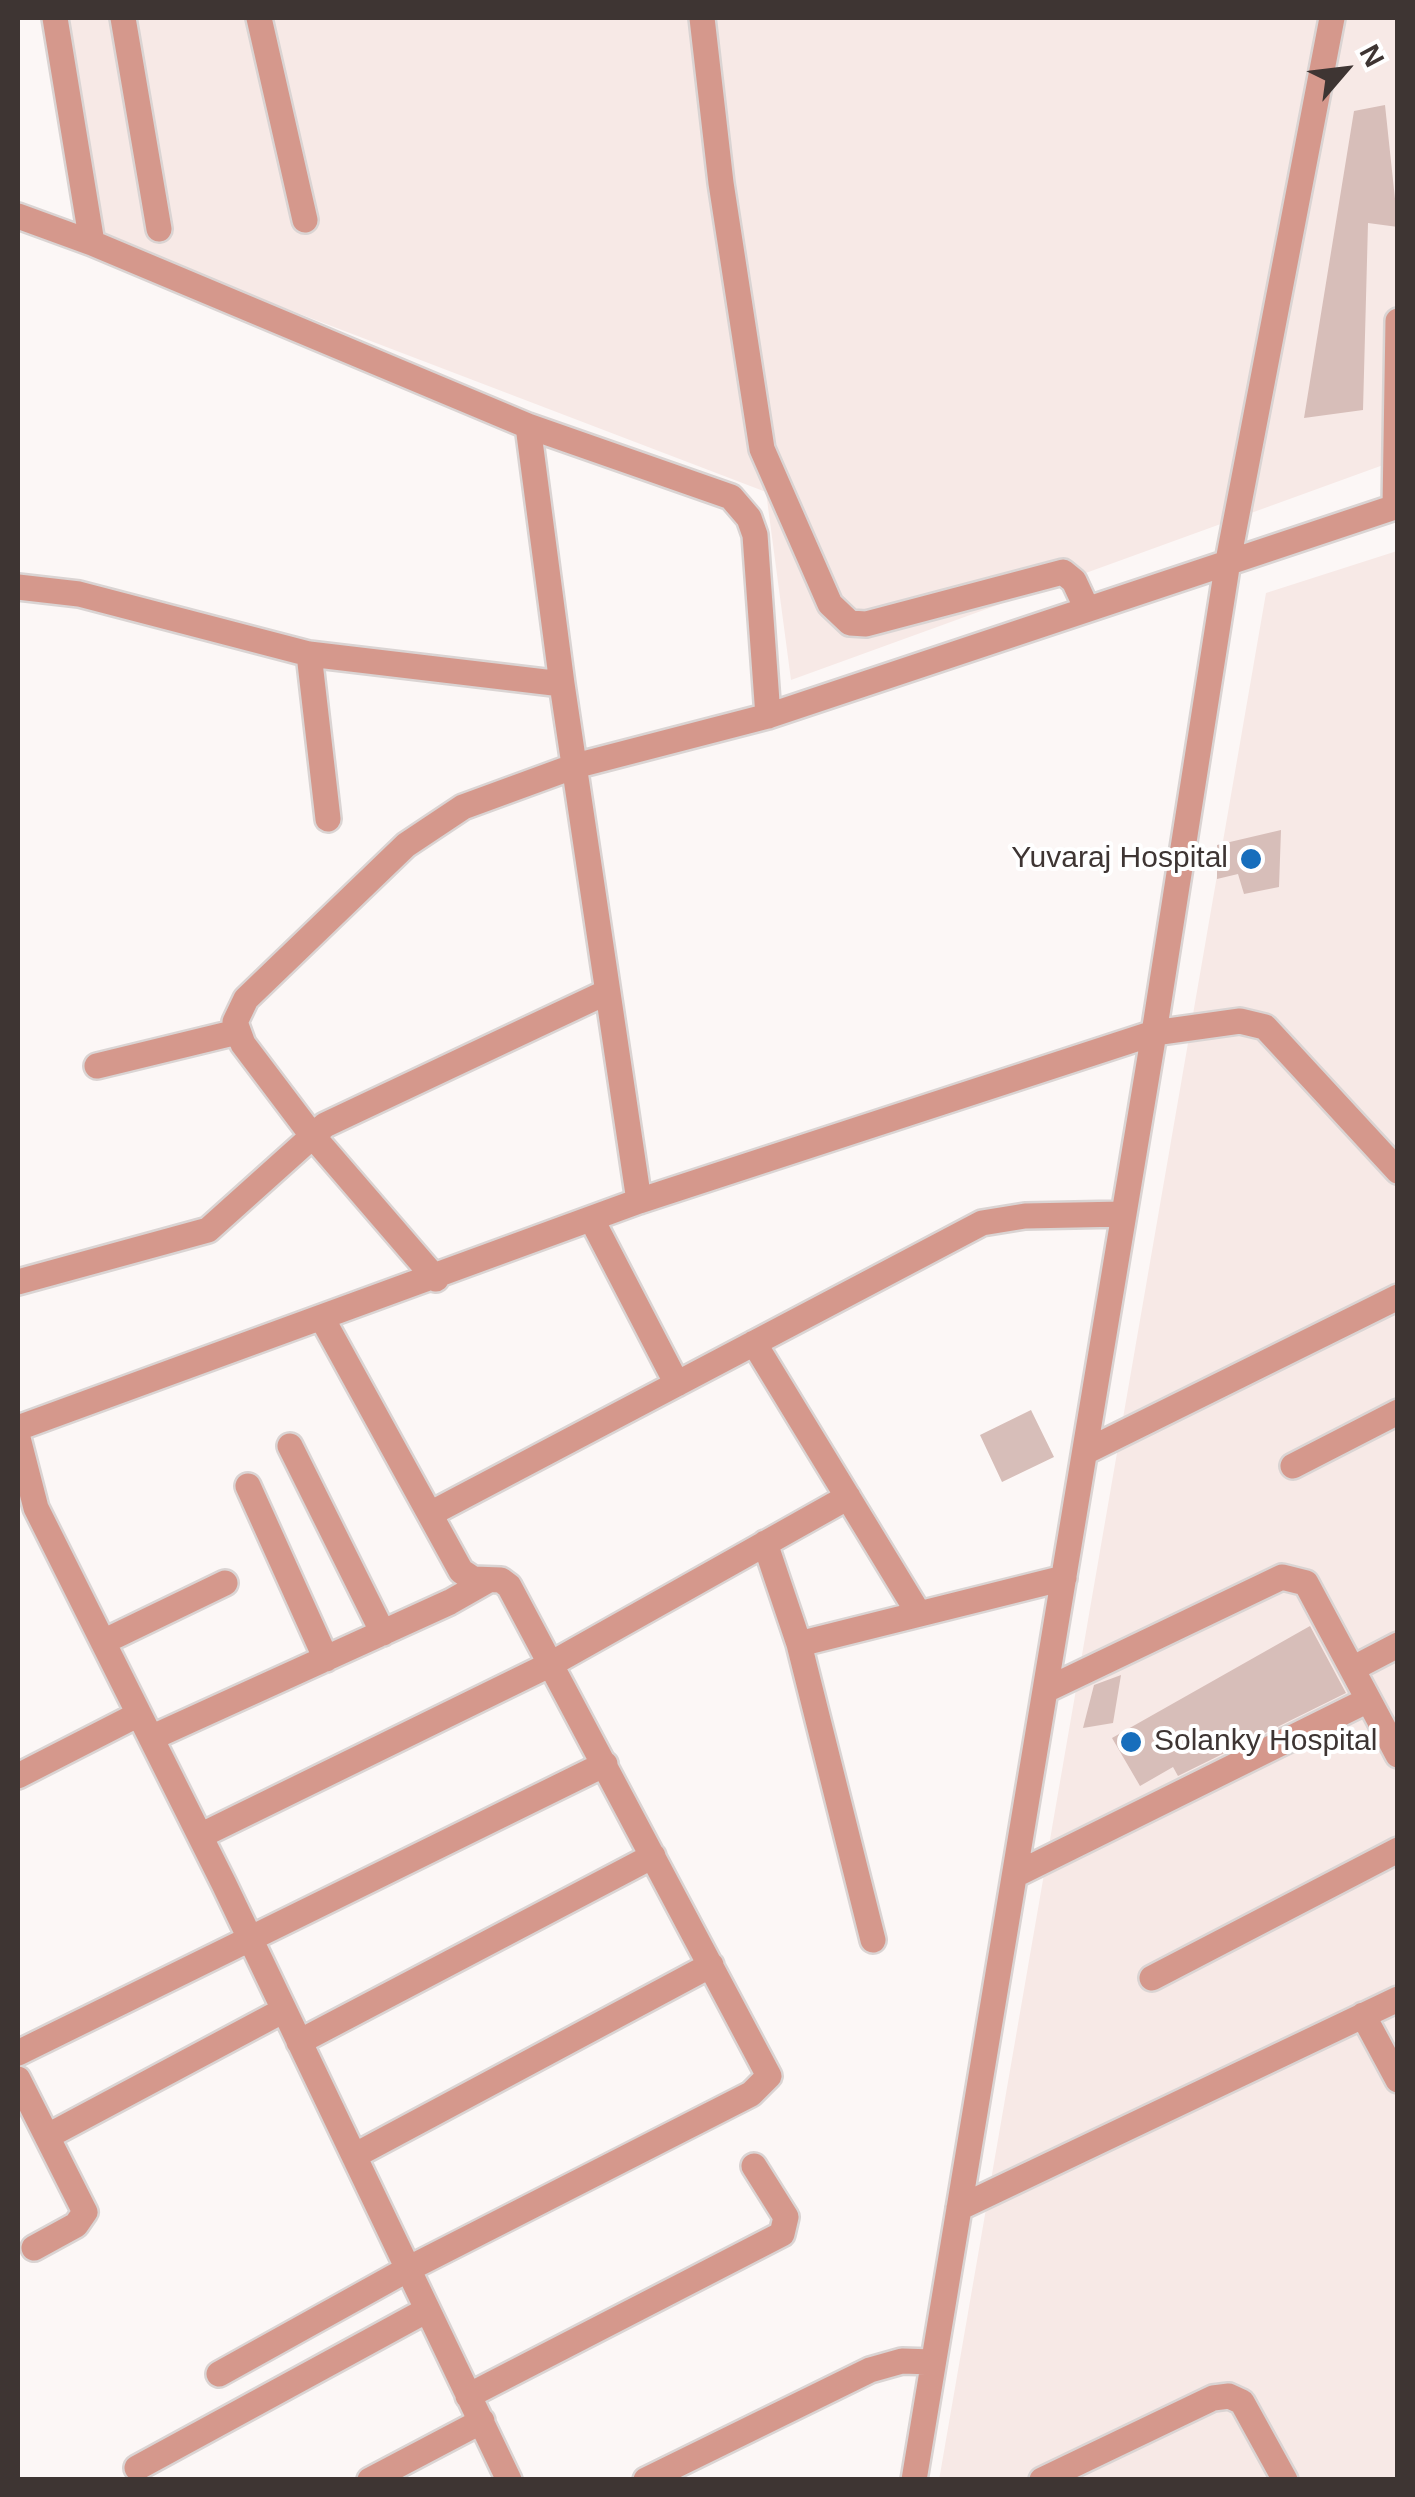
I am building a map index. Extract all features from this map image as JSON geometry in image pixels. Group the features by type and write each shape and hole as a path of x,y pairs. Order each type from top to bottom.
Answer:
{"street":[{"path":"55,18 92,243"},
{"path":"123,18 159,230"},
{"path":"259,18 305,220"},
{"path":"702,18 721,183 762,449 830,604 850,623 866,624 1064,572 1074,580 1087,609"},
{"path":"914,2480 1154,1033 1228,562 1332,18"},
{"path":"18,216 92,243 528,426 731,498 741,507 754,535 768,716"},
{"path":"436,1279 311,1134 237,1032 235,1022 246,999 406,845 475,802 575,766 768,716 1396,507 1398,320"},
{"path":"528,426 639,1201"},
{"path":"18,587 79,594 309,654 562,684"},
{"path":"309,654 328,819"},
{"path":"18,1282 208,1230 311,1134 607,992"},
{"path":"18,1428 436,1279 639,1201 1154,1033 1240,1021 1265,1028 1398,1171"},
{"path":"97,1066 237,1032"},
{"path":"430,1514 982,1223 1025,1216 1124,1214"},
{"path":"592,1220 677,1384"},
{"path":"1085,1452 1398,1297"},
{"path":"219,2374 408,2269 767,2082 767,2070 509,1586 501,1580 473,1579 461,1571 323,1320"},
{"path":"754,1343 920,1614"},
{"path":"1294,1466 1398,1412"},
{"path":"18,1438 29,1493 251,1940 509,2480"},
{"path":"290,1446 383,1633"},
{"path":"248,1486 326,1658"},
{"path":"200,1836 551,1664 848,1497"},
{"path":"765,1544 800,1644 873,1940"},
{"path":"1046,1690 1282,1577 1306,1583 1398,1755"},
{"path":"800,1644 1064,1578"},
{"path":"151,1738 383,1633 487,1581"},
{"path":"103,1642 225,1583"},
{"path":"1352,1670 1398,1644"},
{"path":"1015,1875 1368,1700"},
{"path":"18,1776 139,1714"},
{"path":"18,2052 604,1764"},
{"path":"1152,1978 1398,1850"},
{"path":"299,2042 653,1856"},
{"path":"354,2156 710,1965"},
{"path":"959,2208 1398,1999"},
{"path":"48,2136 284,2010"},
{"path":"1363,2016 1398,2080"},
{"path":"18,2079 85,2216 34,2248"},
{"path":"468,2396 782,2234 786,2216 754,2166"},
{"path":"136,2468 427,2310"},
{"path":"646,2480 870,2370 902,2361 934,2362"},
{"path":"1042,2480 1213,2398 1229,2396 1242,2402 1286,2480"},
{"path":"370,2480 482,2421"}],"shaded area":[{"path":"64,18 1397,18 1397,460 791,680 766,492 101,238"},
{"path":"1397,551 1397,2479 939,2480 1266,593"}],"building":[{"path":"1385,105 1398,227 1368,223 1363,410 1304,418 1354,111"},
{"path":"1281,830 1279,887 1244,894 1238,874 1217,879 1217,845"},
{"path":"1031,1410 1054,1457 1002,1482 980,1435"},
{"path":"1310,1626 1346,1693 1178,1776 1173,1767 1140,1786 1112,1738"},
{"path":"1121,1675 1113,1723 1083,1728 1094,1685"}],"place":[{"name":"Yuvaraj Hospital","path":"1251,859"},
{"name":"Solanky Hospital","path":"1131,1742"}]}
